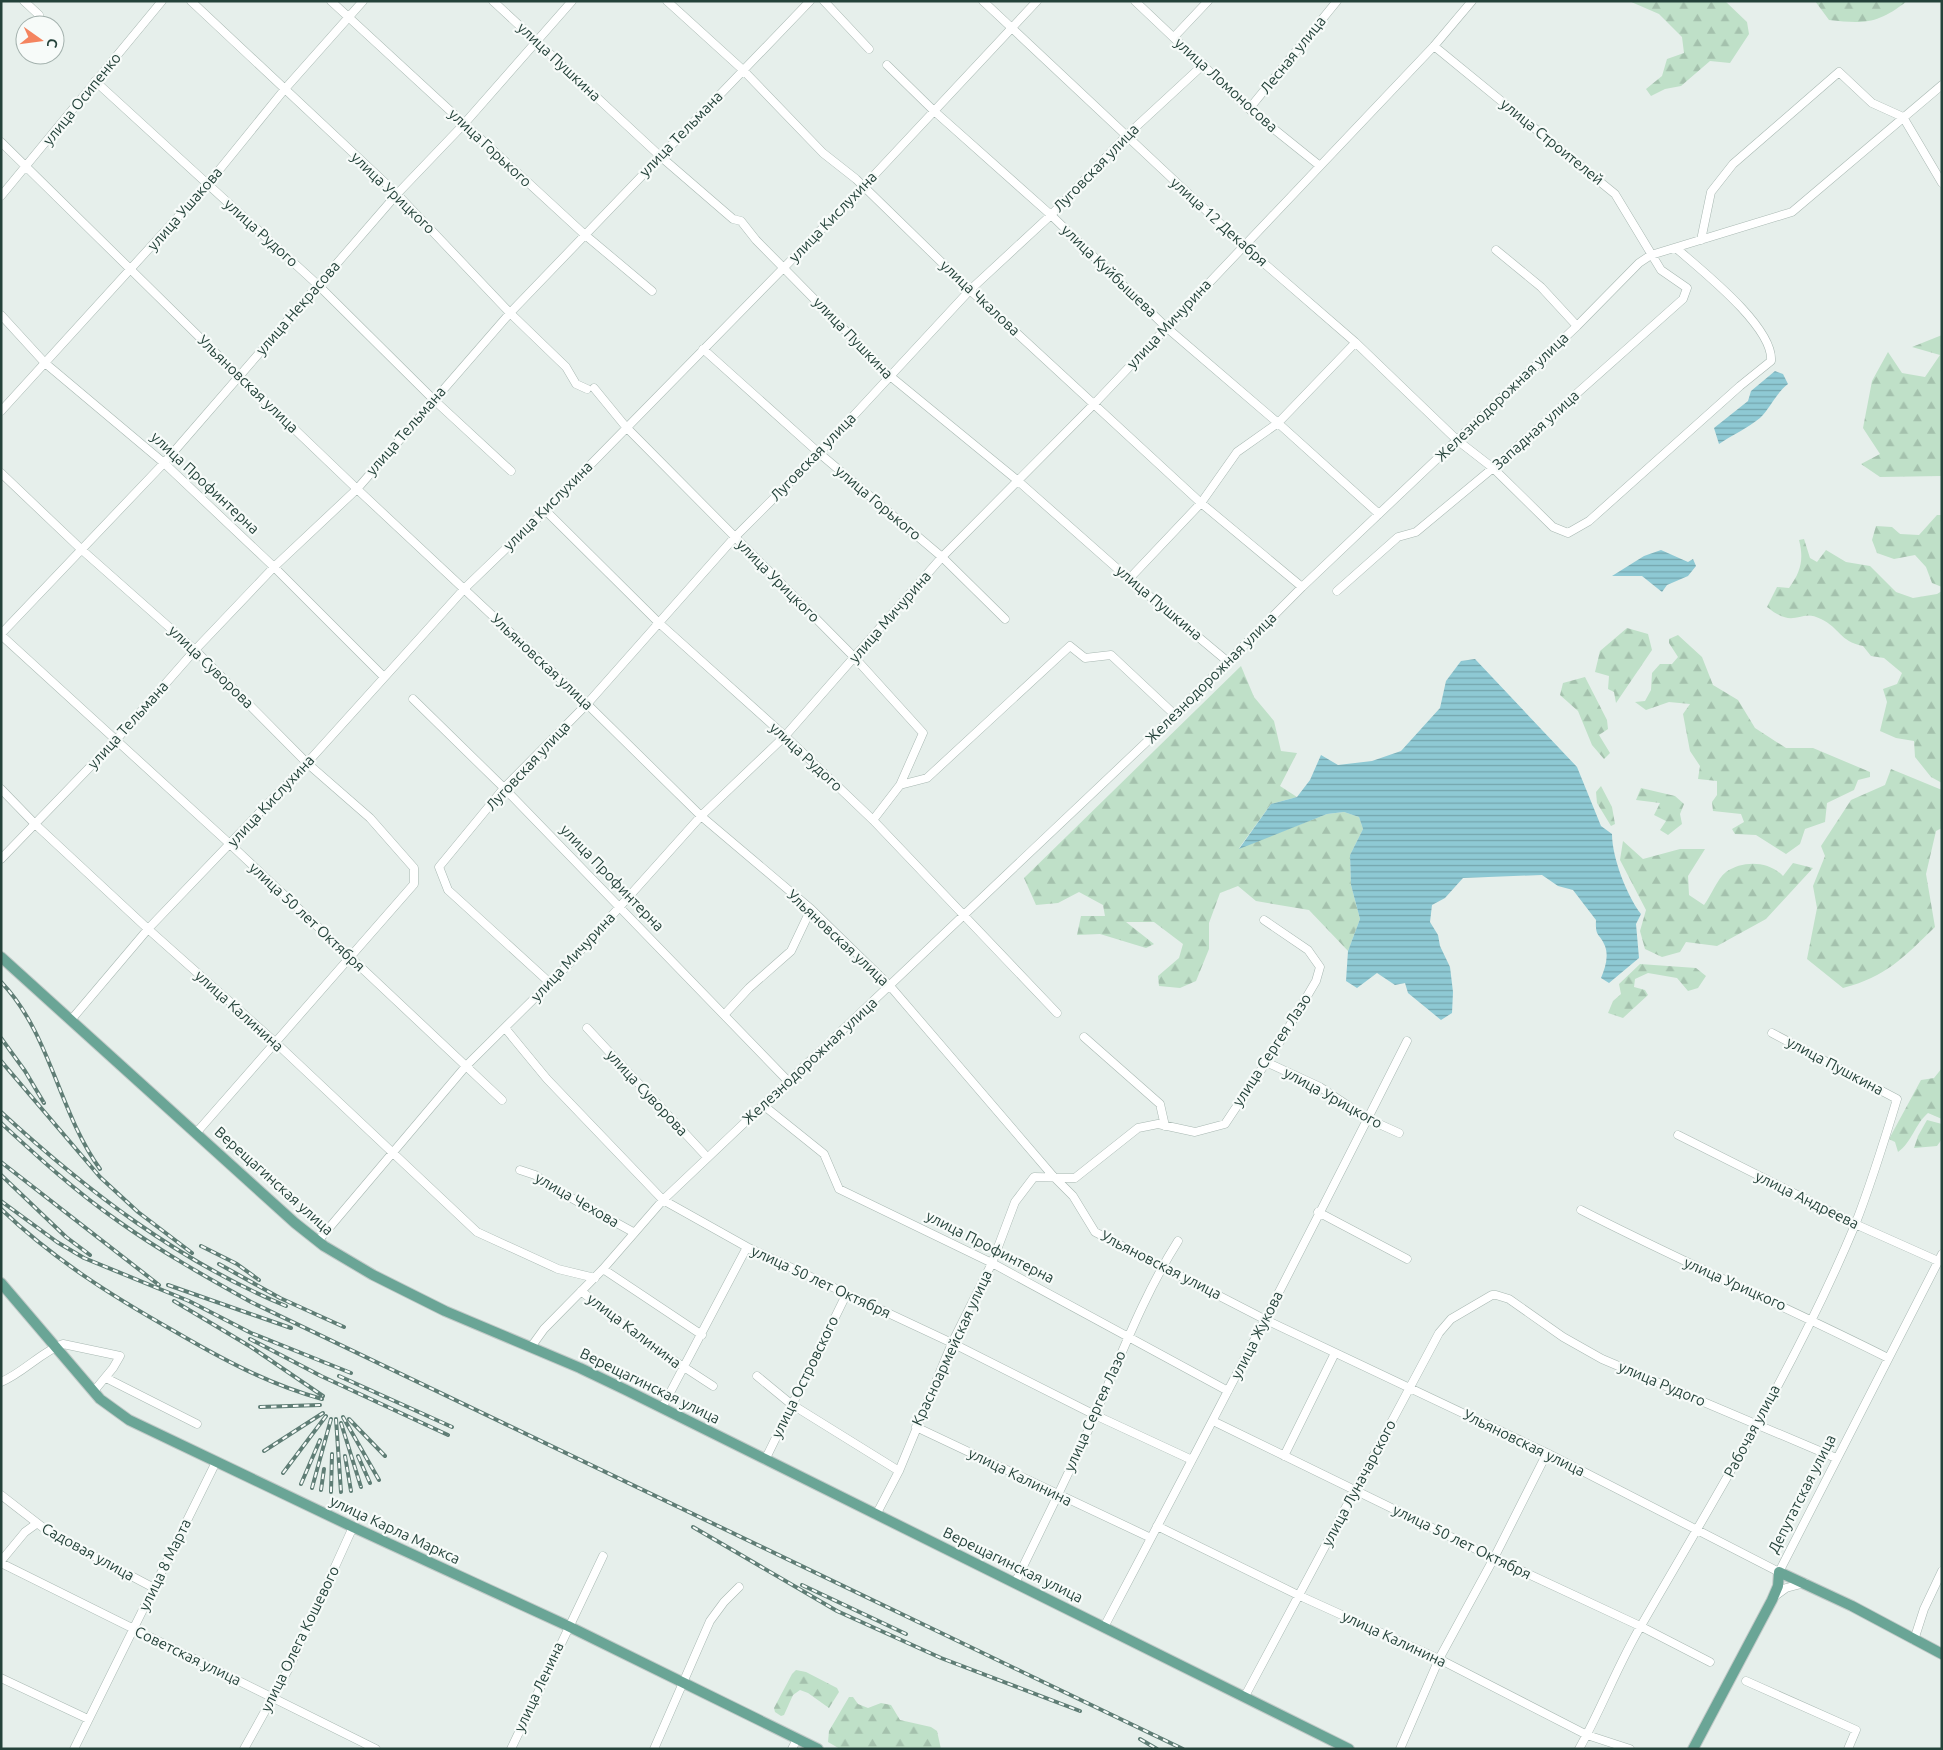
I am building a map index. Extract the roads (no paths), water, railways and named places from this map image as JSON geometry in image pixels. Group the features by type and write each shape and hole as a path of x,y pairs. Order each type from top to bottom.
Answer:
{"main road":[{"name":"Верещагинская улица","path":"1,957 318,1241 353,1265 445,1311 531,1347 662,1408 1350,1749"},
{"name":"улица Карла Маркса","path":"1,1283 94,1391 129,1420 353,1527 568,1626 818,1749"},
{"path":"1779,1572 1805,1583 1942,1654"},
{"name":"Депутатская улица","path":"1693,1749 1772,1600 1778,1586 1779,1572"}],"street":[{"path":"24,1 39,14"},
{"name":"улица Осипенко","path":"1,196 162,1"},
{"name":"улица Урицкого","path":"191,1 397,194 510,313 566,367 576,384 590,389 734,538 855,658 923,734 900,785"},
{"name":"улица Горького","path":"331,1 584,234 652,291"},
{"name":"улица Ушакова","path":"1,411 207,185 284,90 364,1"},
{"name":"улица Пушкина","path":"493,1 660,156 733,219 742,221 756,240 890,376 1017,480 1129,579 1227,661"},
{"name":"улица Некрасова","path":"1,634 164,463 397,194 464,124 572,1"},
{"name":"улица Чкалова","path":"667,1 743,70 824,154 863,187 970,290 1095,403 1201,503 1302,587"},
{"name":"улица Тельмана","path":"1,859 116,740 196,650 274,567 356,489 433,399 584,234 810,1"},
{"path":"824,1 869,49"},
{"name":"улица 12 Декабря","path":"983,1 1243,245 1355,343 1457,440 1493,468 1553,527 1568,533 1589,521 1771,361 1772,351 1757,326 1727,293 1676,248"},
{"name":"улица Кислухина","path":"71,1020 148,929 231,845 465,588 545,510 863,187 1036,1"},
{"name":"улица Ломоносова","path":"1135,1 1249,108 1320,166"},
{"path":"1174,37 1208,1"},
{"name":"Лесная улица","path":"1249,108 1337,1"},
{"name":"улица Мичурина","path":"318,1241 388,1160 391,1152 466,1066 550,983 620,908 701,816 785,736 942,557 1095,403 1434,46 1472,1"},
{"name":"улица Строителей","path":"1434,46 1615,194 1651,255"},
{"name":"Луговская улица","path":"550,983 448,890 439,867 504,788 587,704 734,538 818,454 970,290 1051,215 1126,136 1204,64"},
{"name":"улица Куйбышева","path":"887,65 933,110 1051,215 1166,327 1278,423 1379,514"},
{"path":"1701,240 1711,192 1733,164 1839,72 1872,103 1903,117 1942,183"},
{"name":"улица Рудого","path":"95,81 207,185 318,284 433,399 511,471"},
{"name":"Железнодорожная улица","path":"531,1347 544,1329 603,1269 633,1232 663,1200 787,1080 965,916 1175,715 1302,587 1577,326 1638,263 1651,255 1792,212 1942,85"},
{"name":"Ульяновская улица","path":"1,142 356,489 465,588 669,782 701,816 811,909 890,986 1053,1176 1073,1196 1095,1232 1163,1265 1266,1320 1547,1453 1779,1572"},
{"path":"1496,250 1541,287 1577,326"},
{"name":"Западная улица","path":"1337,592 1398,536 1416,532 1493,468 1683,299 1687,288 1661,270 1651,255"},
{"name":"улица Профинтерна","path":"1,315 45,363 164,463 274,567 384,677"},
{"path":"1129,579 1201,503 1238,452 1278,423 1355,343"},
{"name":"улица Горького","path":"703,349 818,454 942,557 1005,619"},
{"name":"улица Суворова","path":"1,473 82,550 196,650 307,763 370,818 414,868 414,884 349,957"},
{"name":"улица Рудого","path":"545,510 659,623 785,736 873,820 1057,1013"},
{"name":"улица 50 лет Октября","path":"1,634 231,845 502,1100"},
{"path":"873,820 900,785 927,778 1070,646 1085,658 1111,655 1175,715"},
{"name":"улица Профинтерна","path":"414,699 504,788 787,1080"},
{"name":"улица Калинина","path":"1,789 35,824 148,929 275,1042 477,1232 558,1268 594,1278"},
{"path":"724,1015 749,988 791,951 811,909"},
{"name":"улица Сергея Лазо","path":"1161,1125 1195,1132 1225,1124 1316,981 1320,967 1308,950 1264,920"},
{"path":"197,1132 349,957"},
{"name":"улица 50 лет Октября","path":"505,1028 547,1079 663,1200 747,1247 952,1343 1095,1415 1192,1460"},
{"name":"улица Суворова","path":"587,1028 707,1157"},
{"name":"улица Пушкина","path":"1772,1033 1897,1100"},
{"path":"1084,1037 1160,1104 1161,1125"},
{"name":"улица Жукова","path":"1104,1627 1266,1320 1318,1212 1407,1041"},
{"name":"улица Урицкого","path":"1266,1062 1320,1088 1368,1119 1399,1133"},
{"name":"Рабочая улица","path":"1579,1749 1640,1626 1698,1530 1811,1319 1855,1224 1878,1163 1897,1100"},
{"name":"улица Профинтерна","path":"763,1105 824,1154 839,1189 992,1263 1228,1392"},
{"name":"Красноармейская улица","path":"876,1515 899,1471 952,1343 992,1263 1015,1202 1034,1177 1075,1178 1138,1128 1161,1125"},
{"name":"улица Андреева","path":"1678,1135 1855,1224 1940,1258"},
{"name":"улица Чехова","path":"520,1170 535,1175 566,1195 633,1232"},
{"name":"улица Урицкого","path":"1581,1210 1658,1250 1811,1319 1888,1358"},
{"path":"1318,1212 1407,1259"},
{"name":"улица Сергея Лазо","path":"1015,1583 1095,1415 1127,1336 1163,1265 1178,1241"},
{"path":"662,1408 683,1367 702,1336 747,1247"},
{"name":"Депутатская улица","path":"1779,1572 1940,1258"},
{"path":"603,1269 702,1336"},
{"name":"улица Калинина","path":"581,1291 644,1341 713,1386"},
{"name":"улица Островского","path":"765,1460 846,1295"},
{"name":"улица Рудого","path":"1496,1295 1509,1299 1563,1336 1602,1359 1836,1458"},
{"name":"улица Луначарского","path":"1245,1696 1300,1596 1354,1490 1445,1325 1459,1314 1496,1295"},
{"path":"1,1382 17,1375 56,1347 70,1345 120,1356 106,1378 94,1391"},
{"path":"1284,1456 1335,1353"},
{"path":"756,1376 791,1404 899,1471"},
{"path":"106,1378 197,1424"},
{"name":"улица 50 лет Октября","path":"1213,1421 1494,1558 1640,1626 1710,1662"},
{"name":"улица Калинина","path":"916,1427 1151,1538"},
{"path":"1400,1749 1438,1659 1494,1558 1547,1453"},
{"name":"улица 8 Марта","path":"74,1749 216,1462"},
{"name":"Садовая улица","path":"1,1495 36,1524 85,1553 154,1588"},
{"path":"1,1562 19,1539 36,1524"},
{"name":"улица Калинина","path":"1157,1526 1300,1596 1438,1659 1587,1735 1630,1749"},
{"name":"улица Олега Кошевого","path":"244,1749 289,1668 353,1527"},
{"name":"улица Ленина","path":"511,1749 603,1556"},
{"name":"Советская улица","path":"1,1562 133,1630 376,1749"},
{"path":"1914,1640 1924,1609 1942,1571"},
{"path":"1772,1600 1786,1588 1805,1583"},
{"path":"654,1749 682,1682 714,1614 739,1587"},
{"path":"1,1678 88,1720"},
{"path":"1746,1681 1856,1730 1848,1749"},
{"path":"792,1749 797,1739"}],"water":[{"path":"1775,371 1783,374 1788,384 1760,418 1719,444 1714,428 1748,401 1751,391"},
{"path":"1661,550 1688,562 1693,559 1696,566 1688,576 1667,585 1662,592 1642,576 1612,576 1644,556"},
{"path":"1475,659 1577,767 1601,826 1612,834 1617,865 1631,897 1641,914 1636,924 1639,958 1609,983 1601,978 1607,954 1605,946 1597,933 1596,920 1573,890 1558,886 1542,875 1463,878 1445,898 1432,905 1430,922 1438,935 1440,946 1450,967 1453,992 1452,1013 1441,1020 1408,993 1405,983 1395,985 1377,973 1357,988 1346,981 1348,951 1360,919 1351,885 1350,855 1363,829 1359,817 1344,812 1327,814 1239,849 1271,804 1297,797 1310,780 1321,755 1338,765 1372,761 1401,751 1440,708 1446,681 1461,661"}],"railway":[{"path":"1,982 18,1003 32,1025 74,1123 100,1169"},
{"path":"1,1038 25,1071 44,1103"},
{"path":"1,1061 100,1177 138,1212 192,1253"},
{"path":"1,1112 67,1169 135,1222 208,1268 286,1306"},
{"path":"1,1123 102,1210 167,1253 251,1302 1183,1749"},
{"path":"1,1162 159,1285"},
{"path":"1,1175 66,1237 90,1255"},
{"path":"1,1201 57,1242 84,1258 189,1301 251,1333 351,1373"},
{"path":"1,1209 41,1244 84,1276 151,1318 246,1370 283,1386 322,1399"},
{"path":"201,1246 237,1264 259,1280"},
{"path":"219,1264 280,1298 344,1327"},
{"path":"168,1285 291,1328"},
{"path":"174,1301 251,1347 323,1396"},
{"path":"250,1339 321,1376 448,1435"},
{"path":"339,1376 452,1427"},
{"path":"260,1407 320,1405"},
{"path":"264,1451 323,1413"},
{"path":"283,1473 326,1416"},
{"path":"343,1417 379,1480"},
{"path":"312,1488 331,1419"},
{"path":"336,1419 341,1492"},
{"path":"349,1419 385,1456"},
{"path":"341,1423 361,1487"},
{"path":"301,1484 320,1440"},
{"path":"331,1492 332,1454"},
{"path":"345,1456 351,1491"},
{"path":"358,1456 370,1483"},
{"path":"321,1490 324,1469"},
{"path":"693,1527 837,1611 941,1658 1080,1711"},
{"path":"802,1585 906,1634"},
{"path":"1140,1739 1157,1749"}]}
